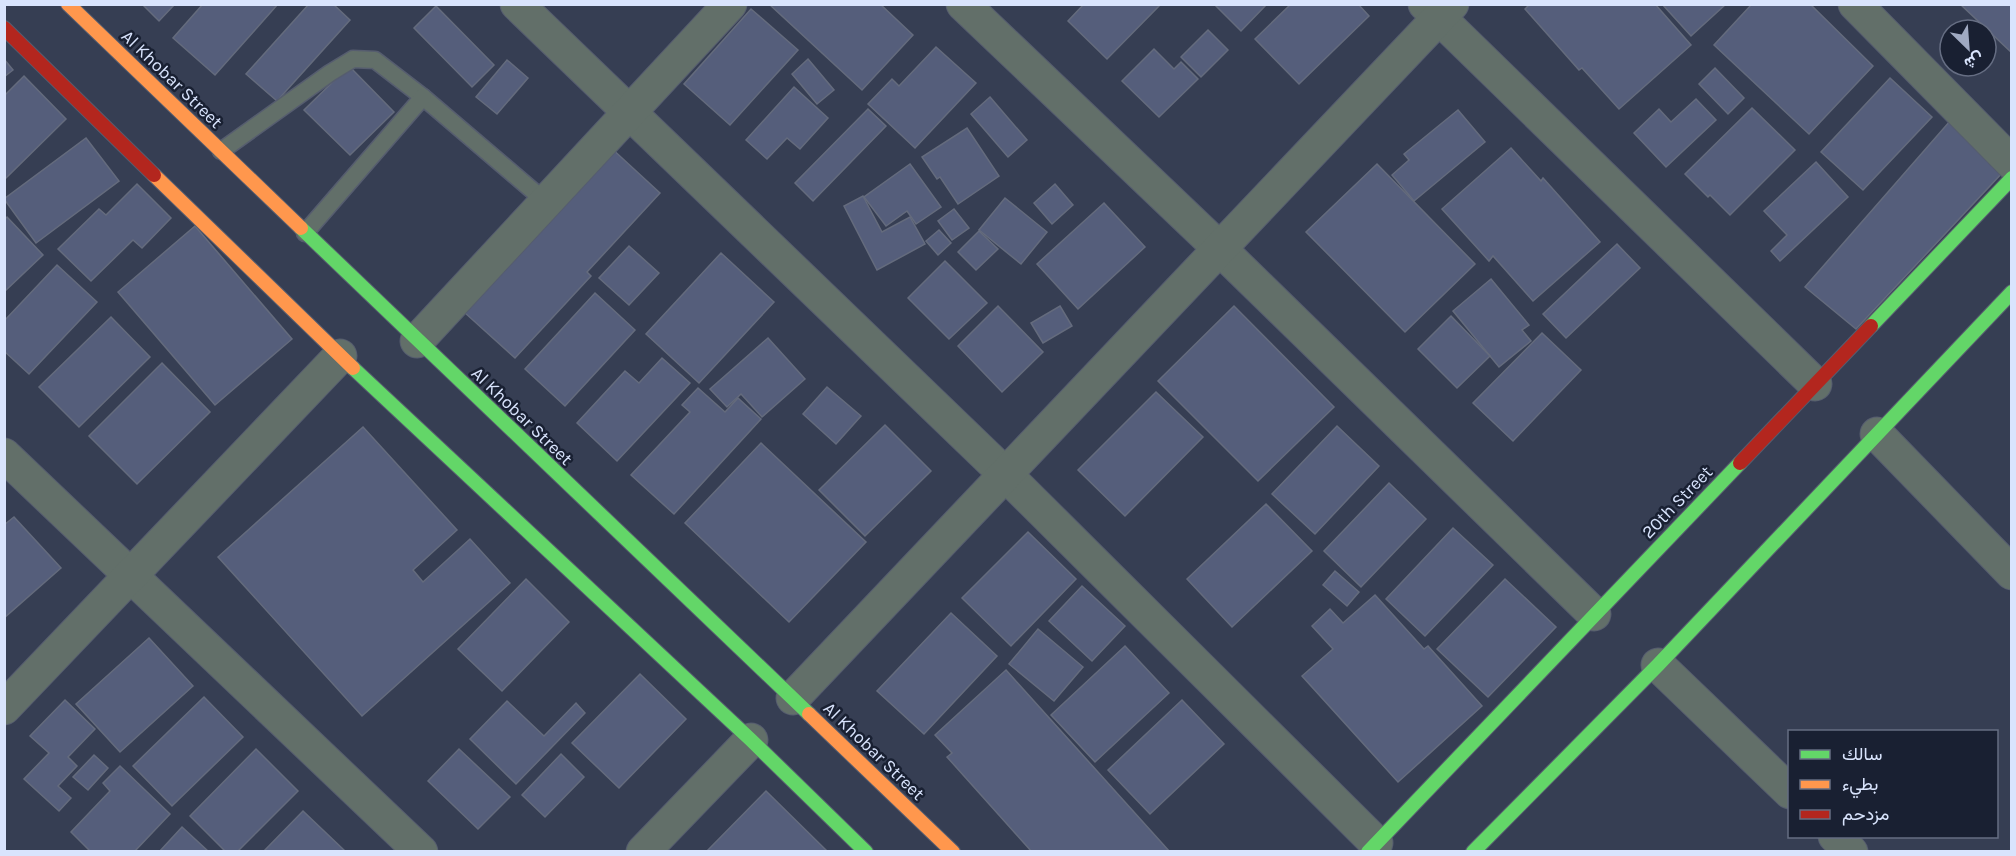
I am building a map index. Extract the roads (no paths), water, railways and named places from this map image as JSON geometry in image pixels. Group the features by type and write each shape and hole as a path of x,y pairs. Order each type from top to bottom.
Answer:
{"street":[{"name":"Al Khobar Street","path":"68,4 417,341 953,852"},
{"path":"517,4 1005,474 1372,848"},
{"path":"417,341 730,4"},
{"path":"963,4 1220,249 1594,614"},
{"path":"1855,4 2012,163"},
{"path":"793,698 1220,249 1439,9 1815,384"},
{"path":"4,28 340,356 752,740 866,852"},
{"name":"20th Street","path":"1372,848 2012,178"},
{"path":"1473,852 1658,665 2012,292"},
{"path":"4,708 340,356"},
{"path":"1877,434 2012,573"},
{"path":"4,455 421,852"},
{"path":"1658,665 1788,790"},
{"path":"643,852 752,740"},
{"path":"1836,838 1851,852"}],"lane":[{"path":"221,151 353,59 375,60 423,97 546,202"},
{"path":"305,233 423,97"}]}
